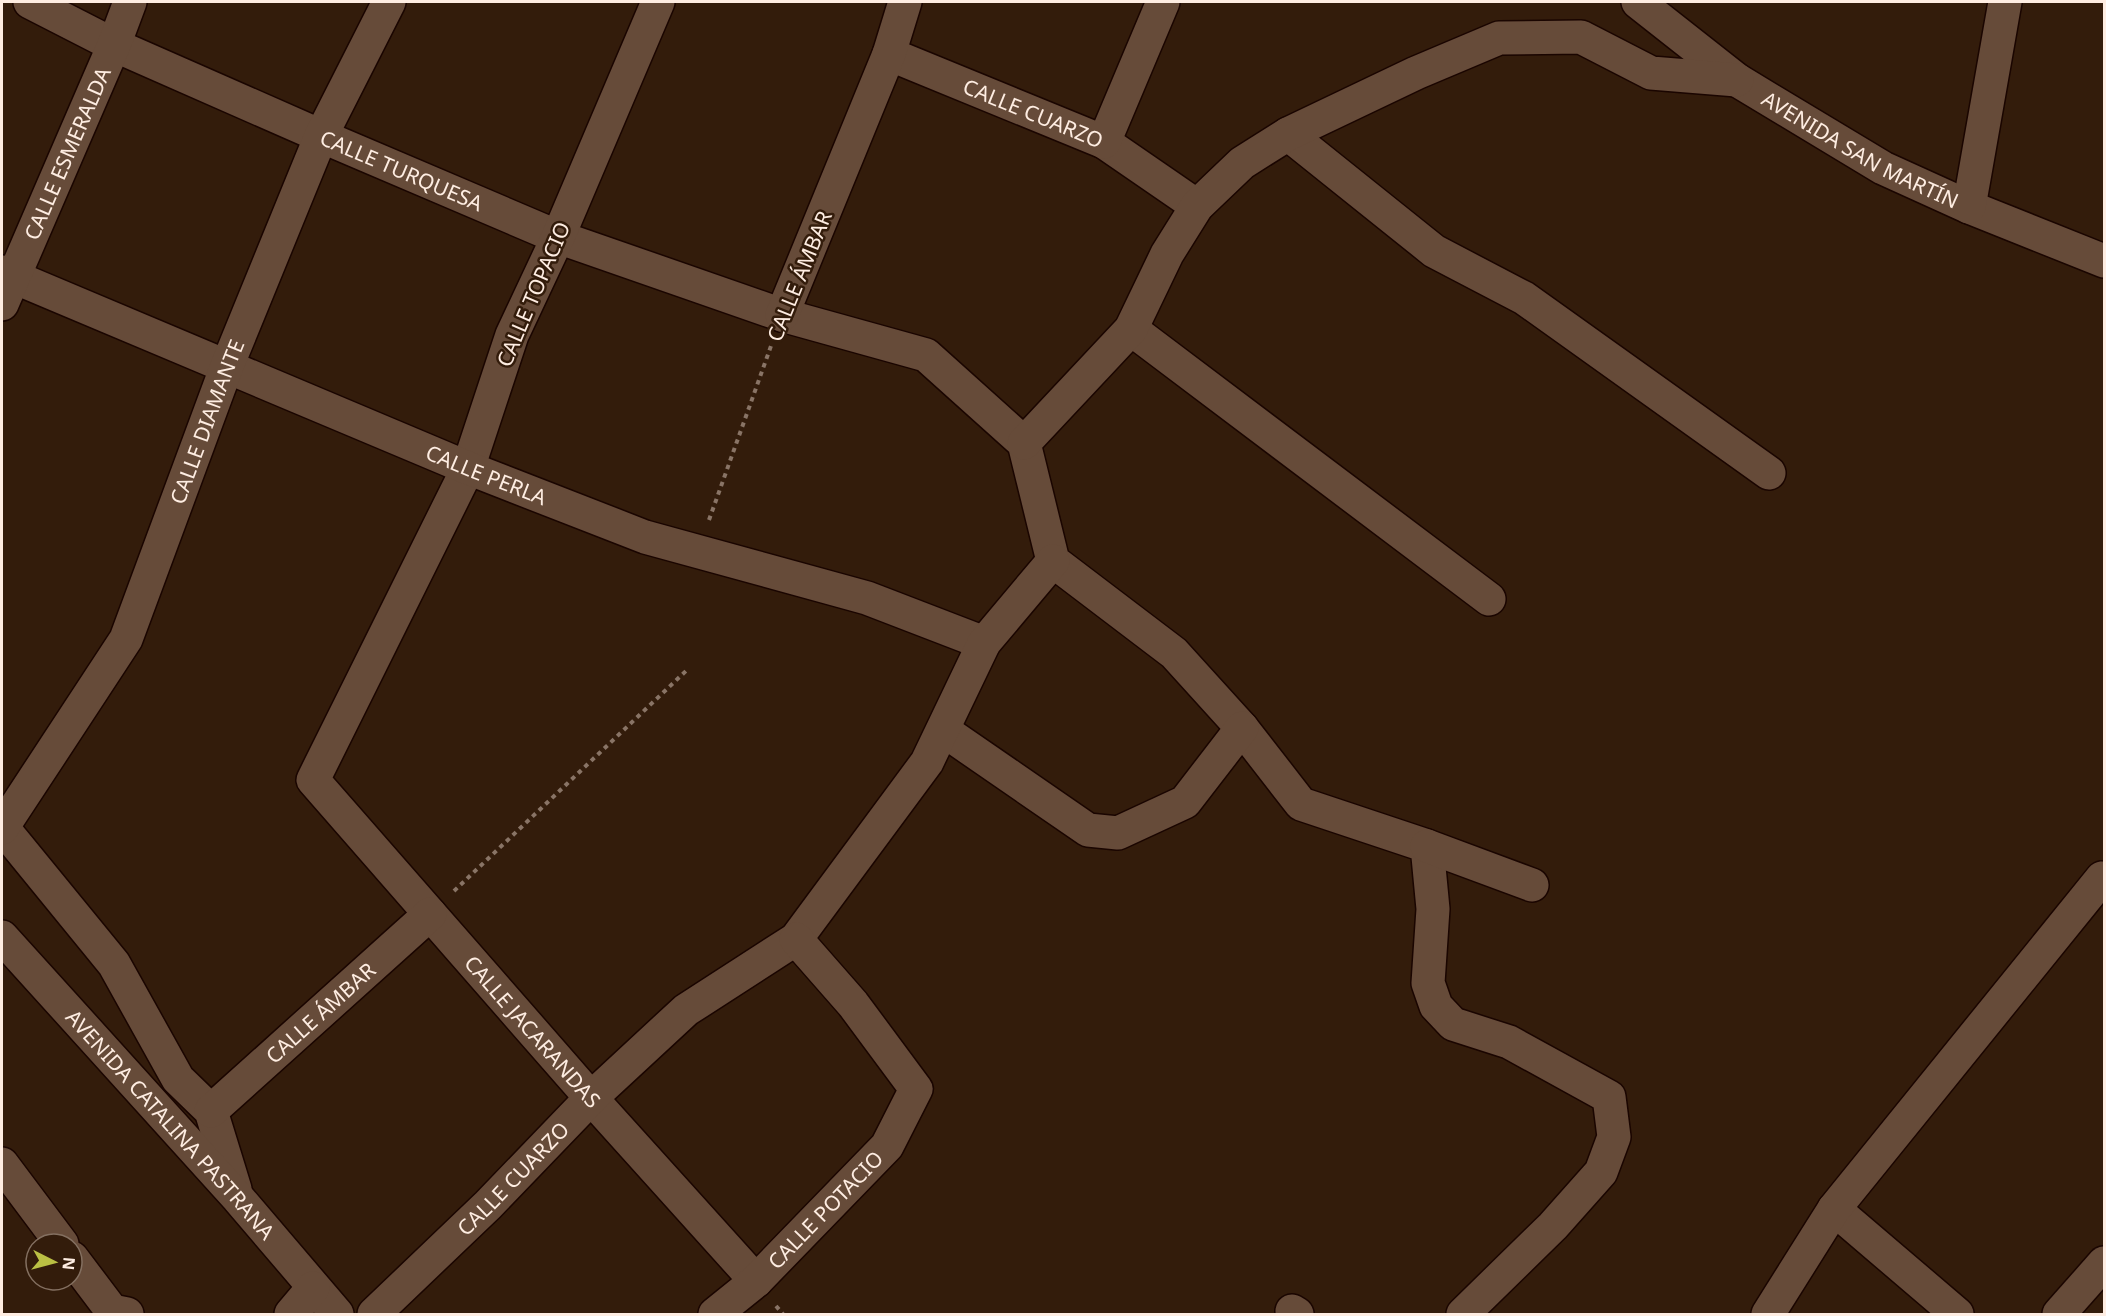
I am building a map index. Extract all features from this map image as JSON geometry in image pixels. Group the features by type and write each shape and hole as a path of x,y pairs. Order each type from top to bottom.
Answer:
{"street":[{"name":"CALLE TURQUESA","path":"30,2 114,45 558,237 782,315 927,355 1024,443"},
{"name":"CALLE ESMERALDA","path":"5,285 114,45 130,2"},
{"name":"CALLE DIAMANTE","path":"2,828 126,639 227,366 321,136 388,2"},
{"name":"CALLE TOPACIO","path":"313,780 468,468 512,335 558,237 658,2"},
{"name":"CALLE ÁMBAR","path":"782,315 889,54 905,2"},
{"name":"CALLE CUARZO","path":"889,54 1104,142 1163,2"},
{"name":"AVENIDA SAN MARTÍN","path":"1638,2 1737,80 1883,168 1969,207 2104,261"},
{"path":"1969,207 2005,2"},
{"path":"1532,885 1427,846 1301,804 1242,728 1174,653 1053,561 1024,443 1131,329 1167,254 1197,206 1242,163 1288,134 1416,73 1498,38 1581,37 1650,72 1737,80"},
{"path":"1288,134 1434,251 1524,298 1769,473"},
{"path":"1104,142 1197,206"},
{"name":"CALLE PERLA","path":"5,285 227,366 468,468 645,537 867,598 984,643"},
{"path":"1131,329 1489,599"},
{"path":"796,939 927,762 984,643 1053,561"},
{"path":"943,729 1088,830 1118,833 1185,802 1242,728"},
{"name":"CALLE JACARANDAS","path":"313,780 591,1098 756,1281"},
{"path":"2,828 114,964 178,1079 211,1111 238,1198"},
{"path":"1427,846 1433,909 1428,983 1436,1006 1453,1024 1509,1042 1609,1097 1614,1137 1601,1172 1553,1226 1463,1314"},
{"path":"1768,1314 1834,1209 2102,878 2104,880"},
{"name":"CALLE ÁMBAR","path":"211,1111 430,914"},
{"name":"AVENIDA CATALINA PASTRANA","path":"2,937 238,1198 337,1314"},
{"name":"CALLE CUARZO","path":"374,1314 488,1205 591,1098 686,1010 796,939"},
{"name":"CALLE POTACIO","path":"715,1314 756,1281 887,1146 916,1089 853,1004 796,939"},
{"path":"2,1164 53,1232"},
{"path":"1834,1209 1957,1314"},
{"path":"2059,1314 2104,1263"},
{"path":"84,1273 116,1313"},
{"path":"291,1314 313,1288"}],"path":[{"name":"CALLE ÁMBAR","path":"698,552 782,315"},
{"path":"430,914 688,669"}]}
